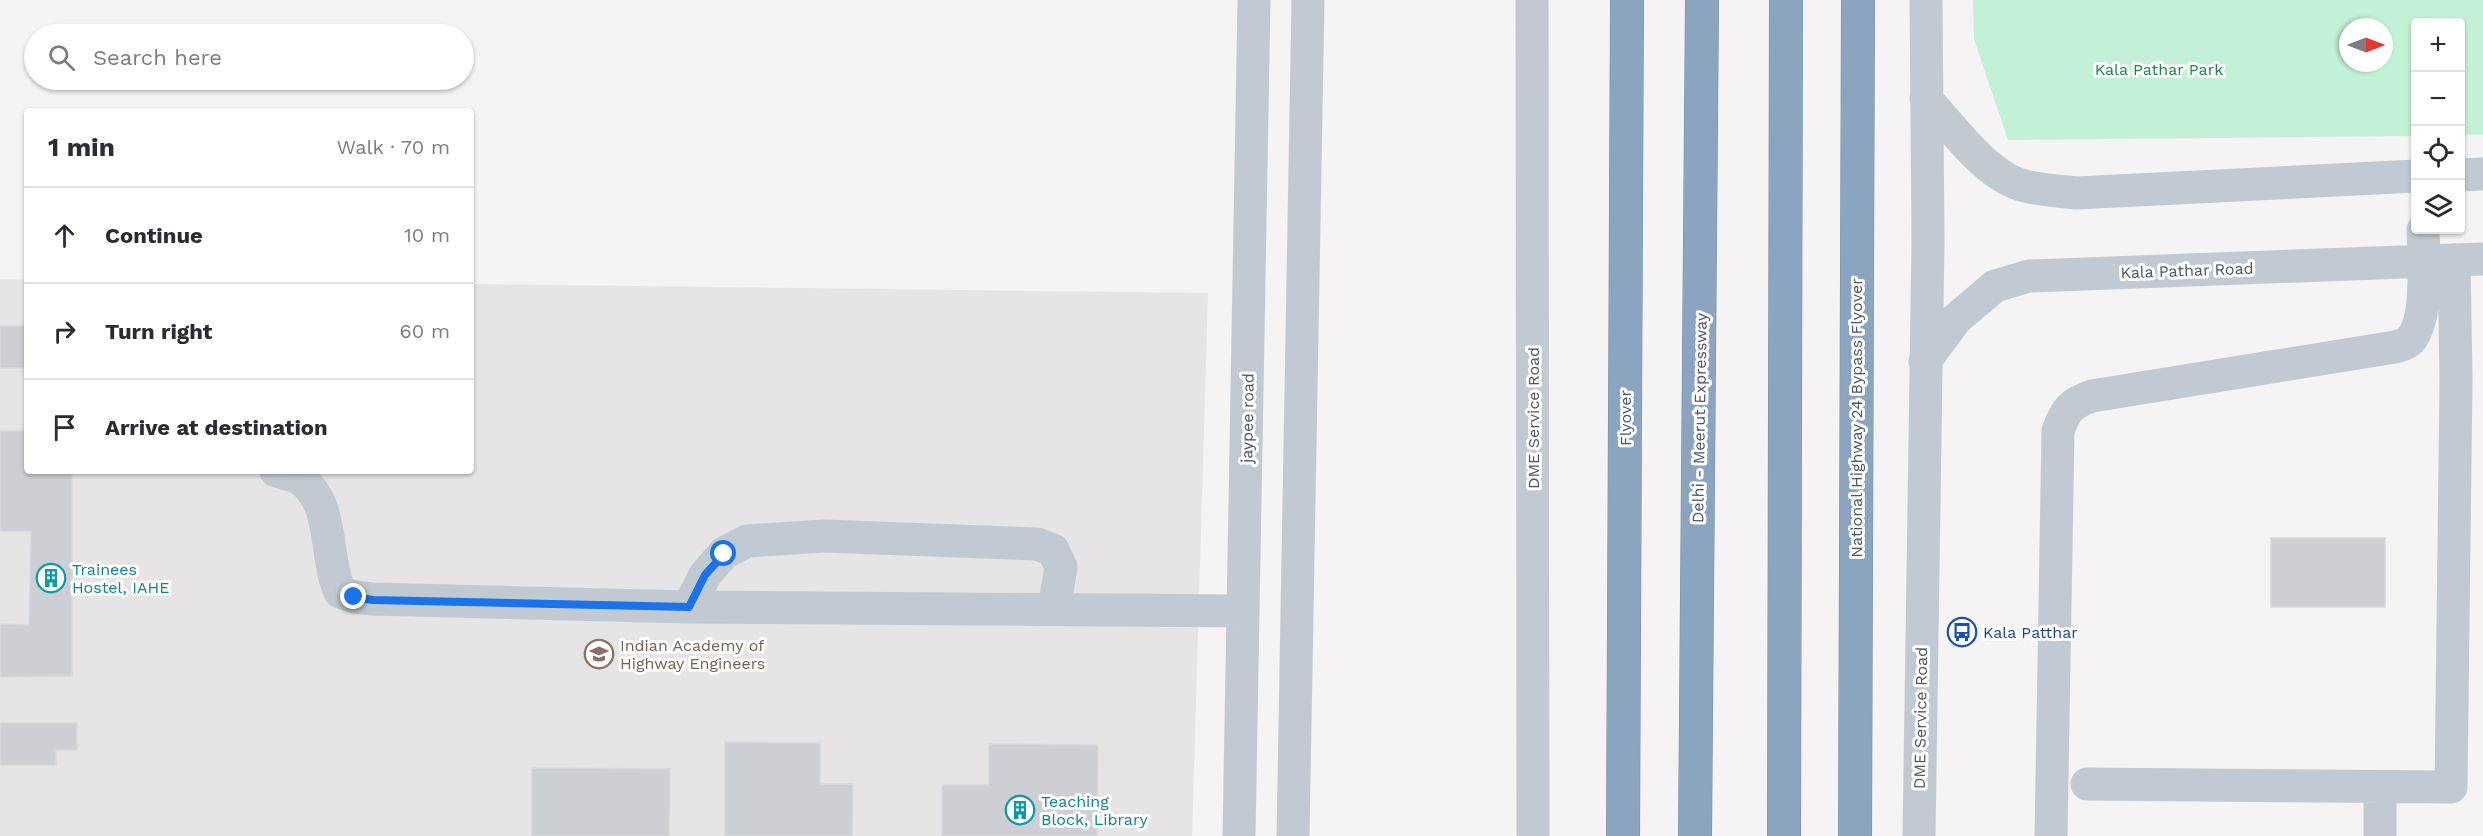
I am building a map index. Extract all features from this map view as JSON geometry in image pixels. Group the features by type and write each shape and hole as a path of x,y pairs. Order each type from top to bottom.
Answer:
{"highway":[{"name":"Flyover","path":"1623,836 1627,0"},
{"name":"Delhi - Meerut Expressway","path":"1695,836 1702,0"},
{"path":"1784,836 1786,0"},
{"name":"National Highway 24 Bypass Flyover","path":"1855,836 1858,0"}],"street":[{"name":"jaypee road","path":"1239,836 1254,0"},
{"path":"1293,836 1308,0"},
{"name":"DME Service Road","path":"1532,0 1533,836"},
{"name":"DME Service Road","path":"1919,836 1928,240 1926,0"},
{"path":"1926,99 1975,153 2000,173 2020,185 2076,193 2411,176"},
{"path":"2465,175 2483,174"},
{"path":"2087,784 2451,787 2456,379 2446,252"},
{"path":"2051,836 2058,431 2065,412 2076,402 2092,396 2395,348 2408,342 2415,332 2446,252"},
{"name":"Kala Pathar Road","path":"1925,361 1956,319 1995,286 2029,276 2446,252"},
{"path":"285,474 301,479 318,499 327,528 333,576 340,592 373,600 689,607 1243,611"},
{"path":"689,607 705,575 731,549 747,542 824,536 1037,544 1053,550 1061,567 1054,609"},
{"path":"2380,787 2380,836"}],"shaded area":[{"name":"Indian Academy of Highway Engineers","path":"0,279 24,280 24,474 474,474 474,284 1208,293 1192,836 0,836"}],"green space":[{"name":"Kala Pathar Park","path":"1973,0 2483,0 2483,135 2465,135 2465,18 2411,18 2411,136 2008,140 1974,39"}],"building":[{"path":"0,326 24,326 24,368 0,368"},
{"name":"Trainees Hostel, IAHE","path":"0,431 24,431 24,474 72,474 72,676 0,677 0,624 29,625 31,531 0,531"},
{"path":"2271,538 2385,538 2385,607 2271,607"},
{"path":"0,723 77,723 77,750 56,750 56,765 0,765"},
{"path":"725,742 820,743 820,784 853,784 852,836 725,836"},
{"name":"Teaching Block, Library","path":"989,744 1098,745 1097,836 942,836 942,785 989,785"},
{"path":"532,768 670,769 669,836 532,836"}],"place":[{"name":"Trainees Hostel, IAHE","path":"51,578"},
{"name":"Kala Patthar","path":"1962,632"},
{"name":"Indian Academy of Highway Engineers","path":"599,654"},
{"name":"Teaching Block, Library","path":"1020,810"}],"route":[{"path":"354,597 373,600 689,607 705,575 724,554"}]}
